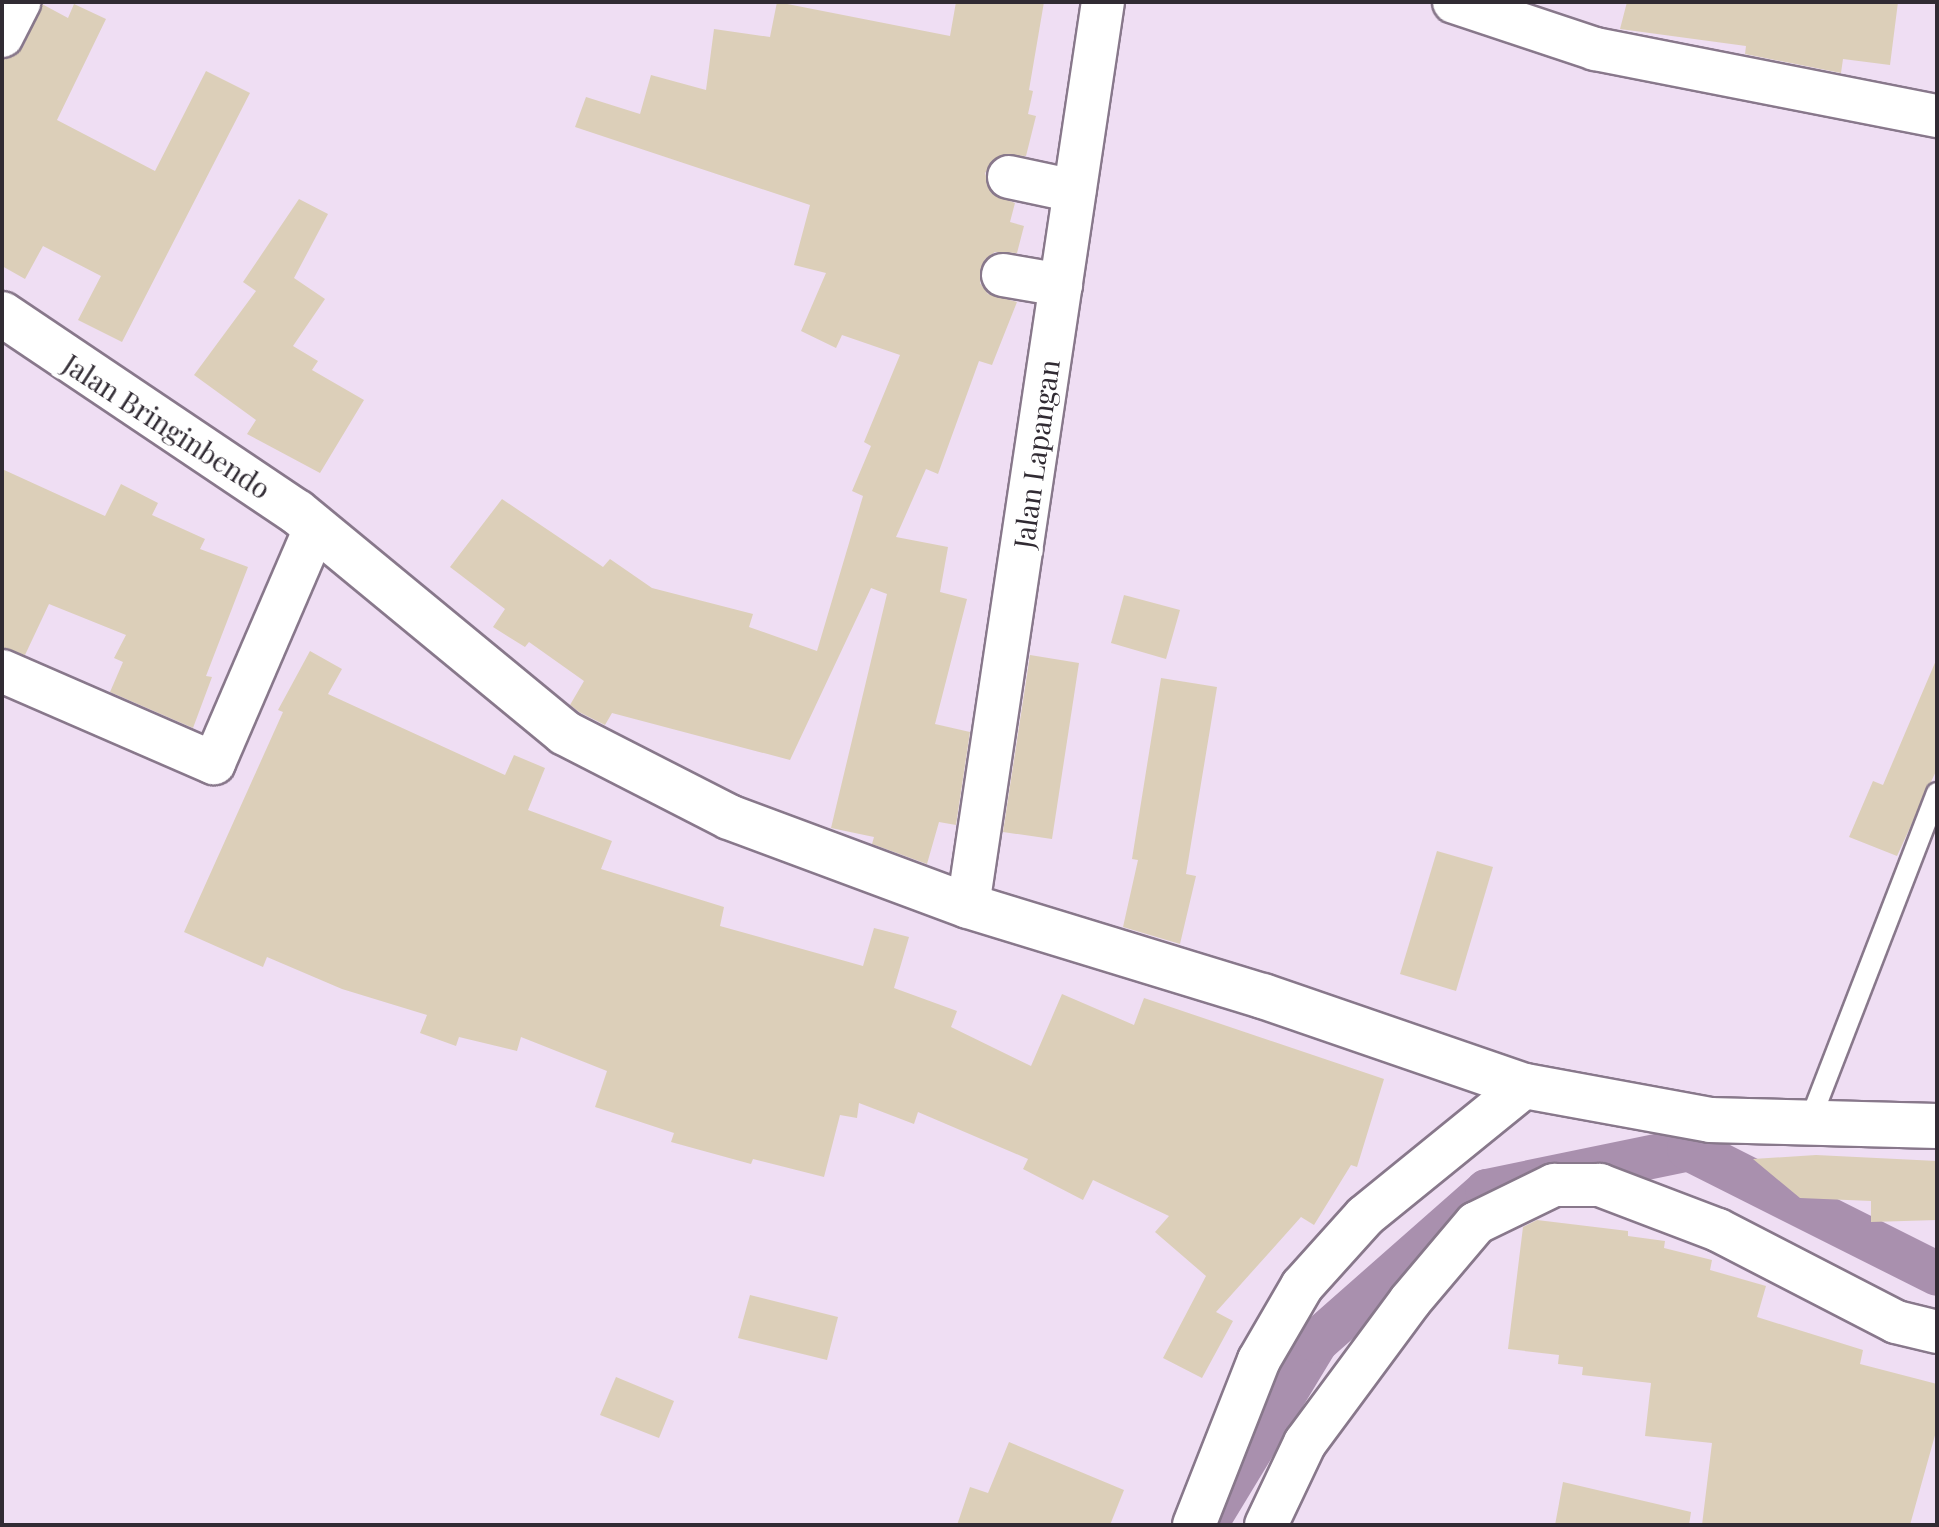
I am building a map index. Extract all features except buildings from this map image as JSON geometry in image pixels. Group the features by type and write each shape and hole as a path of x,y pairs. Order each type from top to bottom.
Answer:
{"street":[{"path":"2,36 19,2"},
{"path":"1454,2 1595,49 1937,116"},
{"name":"Jalan Lapangan","path":"968,906 1075,191 1091,4"},
{"path":"1009,177 1075,191"},
{"path":"1003,275 1061,285"},
{"name":"Jalan Bringinbendo","path":"2,314 323,534 565,733 729,817 968,906 1263,996 1525,1086 1710,1120 1937,1126"},
{"path":"2,671 214,763 323,534"},
{"path":"1194,1525 1259,1360 1302,1286 1365,1216 1525,1086"},
{"path":"1266,1525 1305,1443 1429,1279 1476,1223 1554,1185 1600,1185 1630,1196 1718,1230 1896,1322 1937,1332"}],"lane":[{"path":"1809,1123 1937,793"}],"waterway":[{"path":"1206,1524 1317,1341 1487,1191 1689,1149 1937,1274"}]}
